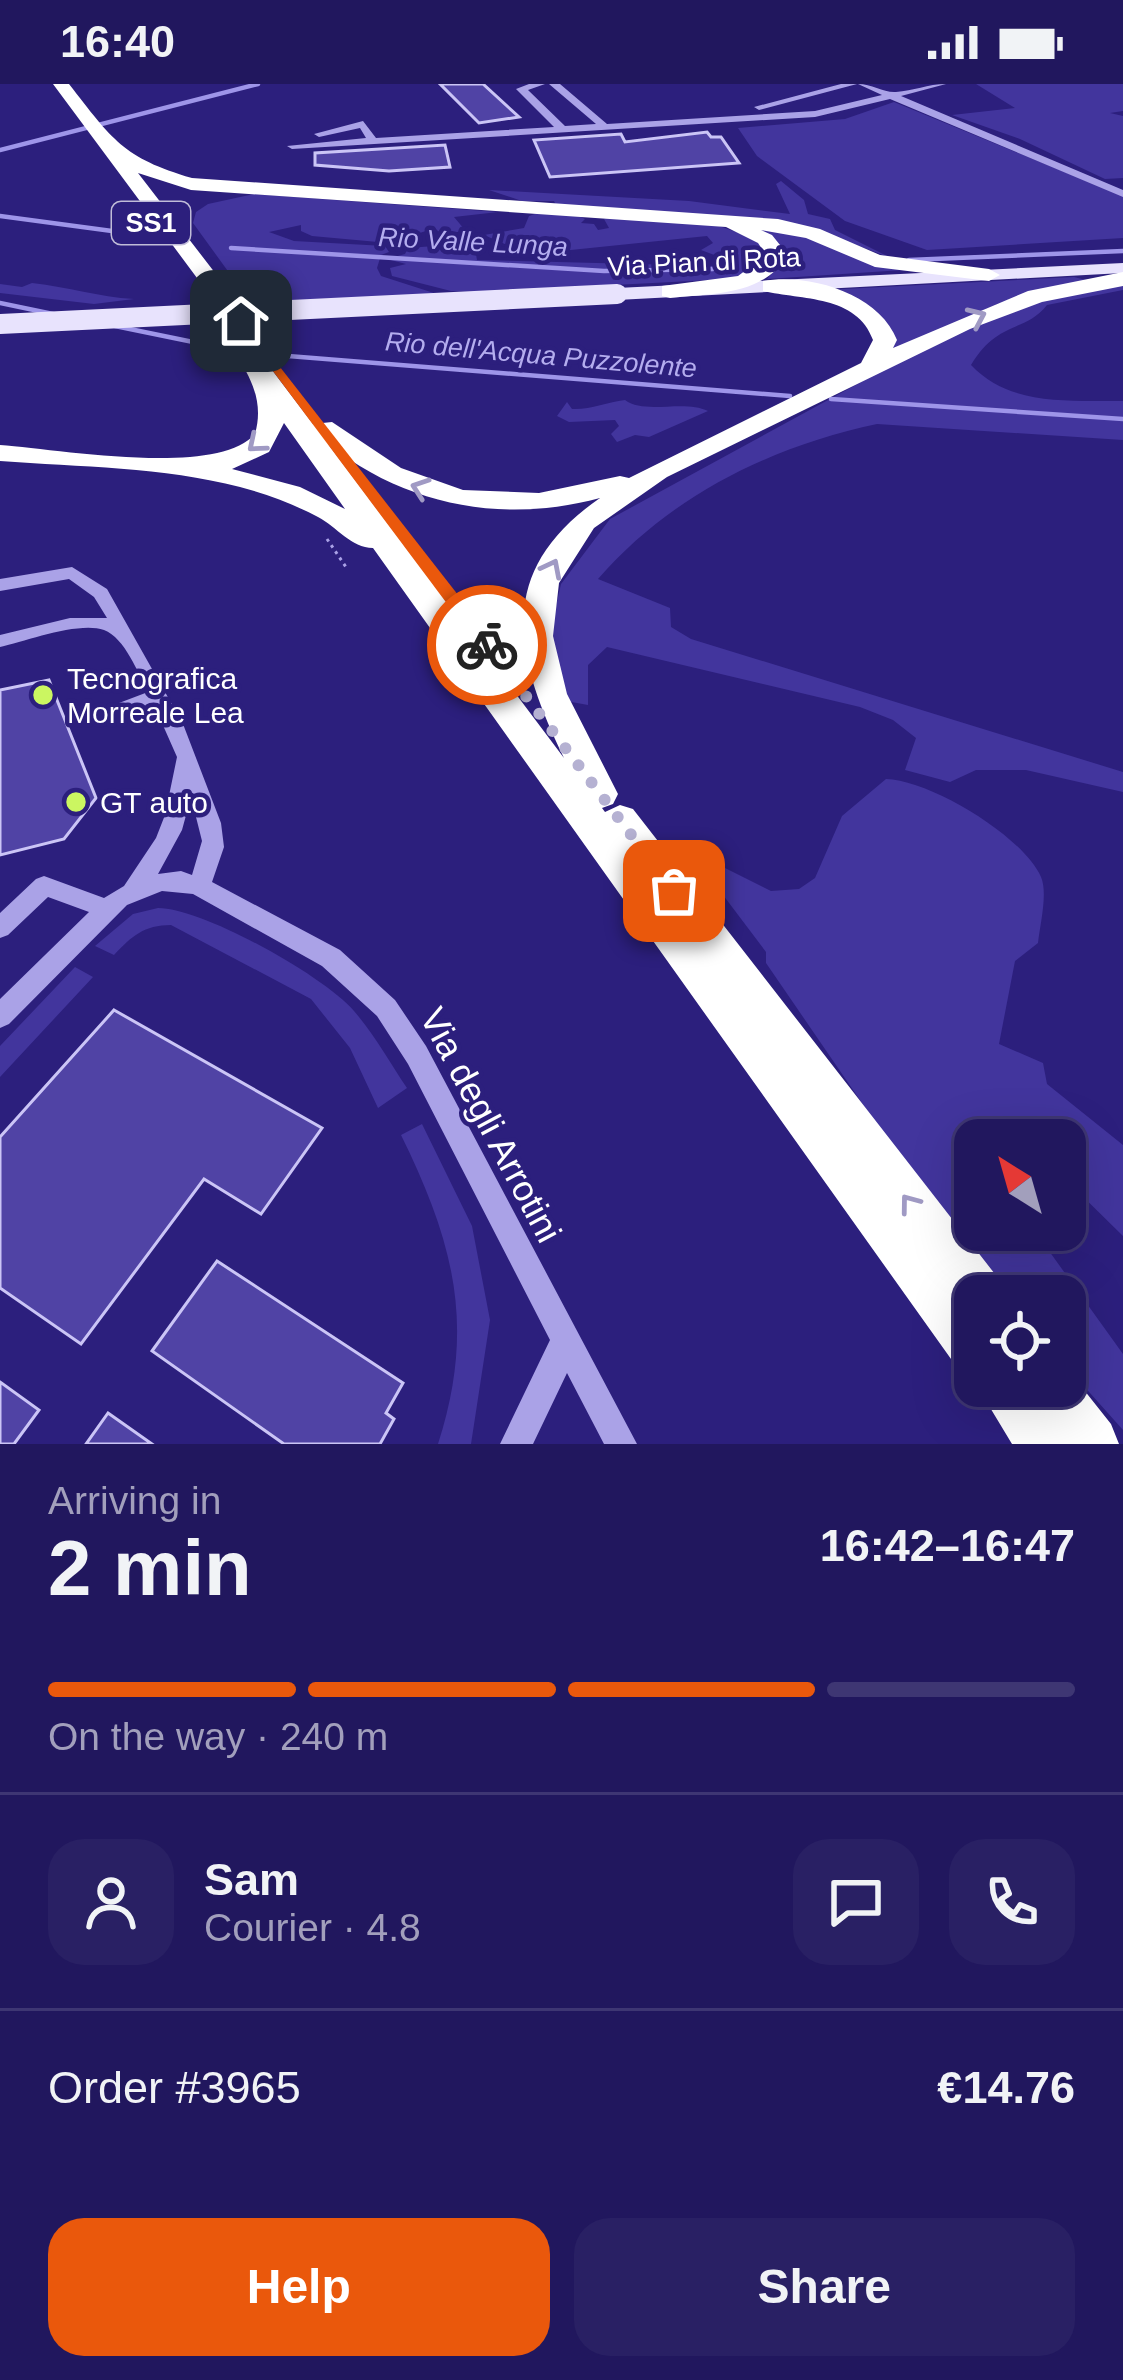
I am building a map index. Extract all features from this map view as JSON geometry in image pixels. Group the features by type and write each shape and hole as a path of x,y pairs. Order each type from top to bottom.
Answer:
{"highway":[{"name":"SS1","path":"47,84 101,143 224,307 323,428 964,1275"},
{"name":"SS1","path":"61,84 75,112"},
{"path":"101,143 166,178 298,193 790,227 874,261 989,275"},
{"path":"224,307 209,265 184,226 192,210 238,194 298,193"},
{"path":"670,291 741,281 773,264 775,250 765,238 709,222"},
{"path":"323,428 361,459 402,482 473,501 564,499 657,471 998,308 1123,279"},
{"path":"771,286 836,298 874,318 885,340 871,368"},
{"name":"SS1","path":"224,307 256,367 954,1318"},
{"path":"175,470 233,460 268,439 274,411 256,367"},
{"path":"0,453 175,470 256,483 321,504 363,534 428,602"},
{"path":"600,794 563,725 542,671 537,636 540,595 558,554 584,522 657,471"},
{"path":"1019,1407 1046,1444"},
{"path":"1064,1407 1091,1444"}],"main road":[{"name":"Via Pian di Rota","path":"0,324 1123,268"}],"street":[{"path":"540,84 521,89 562,130"},
{"path":"554,84 604,127"},
{"path":"758,118 752,109 852,84"},
{"path":"863,84 1123,194"},
{"path":"289,144 363,124 374,141 832,112 941,84"},
{"path":"0,585 72,573 101,593 130,639 186,754 213,840 199,886 160,882 134,890 105,908 0,1016"},
{"path":"0,641 81,625 113,625 130,639"},
{"path":"97,718 158,696"},
{"path":"134,890 170,837 181,810 186,754"},
{"path":"0,928 44,886 105,908"},
{"name":"Via degli Arrotini","path":"199,886 331,958 386,1008 458,1127 621,1444"},
{"path":"517,1444 566,1342"}],"path":[{"path":"316,527 348,570"}],"shaded area":[{"path":"976,84 1123,84 1123,111 1110,113 1123,116 1123,178 1105,179 1020,139 952,115 1015,108"},
{"path":"894,102 1123,196 1123,238 927,250 845,221 757,156 738,128 845,119"},
{"path":"781,181 804,200 808,214 830,219 835,230 891,258 824,233 557,207 554,201 522,201 489,190 689,201 790,214 776,184"},
{"path":"254,194 498,212 454,217 465,230 443,236 435,228 389,243 312,236 301,231 301,225 269,232 294,241 385,246 389,252 381,255 377,268 381,276 437,294 260,302 230,274 193,223 196,212 208,204"},
{"path":"535,214 576,215 585,219 581,223 594,224 598,230 609,228 604,219 608,217 719,226 757,239 765,255 755,262 761,268 730,279 481,292 451,291 392,276 390,268 406,264 387,259 405,254 408,248 474,243 477,260 716,266 717,256 701,250 713,243 707,236 561,251 556,241 514,248 484,235 524,228"},
{"path":"751,225 788,229 903,270 767,279 778,266"},
{"path":"1086,280 997,304 892,352 891,341 824,290"},
{"path":"32,283 134,299 94,304 0,293 0,284 22,287"},
{"path":"1123,283 1123,290 1047,305 991,341 971,365 987,379 1022,395 1123,401 1123,440 877,424 837,434 724,479 657,523 598,579 670,608 671,627 691,639 1123,772 1123,792 1026,770 976,770 950,782 905,770 916,738 893,720 860,707 607,647 588,665 588,705 566,701 549,637 561,584 610,519 918,351 1029,303"},
{"path":"625,400 708,411 649,437 635,435 617,442 611,434 619,426 615,420 569,422 557,416 567,402 579,409"},
{"path":"886,779 905,782 973,813 1031,861 1043,884 1038,943 1015,961 999,1044 1043,1063 1047,1084 1123,1145 1123,1236 1086,1200 1086,1119 954,1119 954,1225 875,1122 766,963 766,952 689,850 771,891 799,889 815,878 842,816"},
{"path":"158,908 232,931 317,980 354,1011 407,1088 378,1108 350,1048 311,999 171,925 139,933 114,955 95,946 133,914"},
{"path":"75,967 93,977 0,1077 0,1046"},
{"path":"422,1124 472,1226 490,1320 471,1444 438,1444 456,1361 457,1323 446,1249 401,1135"},
{"path":"974,1251 1049,1251 1066,1275 993,1275"},
{"path":"1086,1302 1123,1354 1123,1430 1086,1389"}],"building":[{"path":"440,84 483,84 519,117 479,123"},
{"path":"707,132 721,137 739,163 550,177 534,140 621,134 625,142"},
{"path":"445,145 450,167 389,171 315,165 315,153"},
{"path":"49,680 96,798 64,839 0,855 0,690"},
{"path":"114,1010 322,1128 261,1214 204,1179 81,1344 0,1288 0,1137"},
{"path":"217,1261 403,1383 386,1413 394,1419 380,1444 284,1444 152,1351"},
{"path":"0,1382 39,1410 14,1444 0,1444"},
{"path":"108,1413 152,1444 86,1444"}],"waterway":[{"path":"0,150 258,84"},
{"name":"Rio Valle Lunga","path":"0,216 112,231"},
{"name":"Rio Valle Lunga","path":"231,248 604,271 713,269"},
{"name":"Rio Valle Lunga","path":"909,260 1123,251"},
{"name":"Rio dell'Acqua Puzzolente","path":"0,303 53,314"},
{"name":"Rio dell'Acqua Puzzolente","path":"115,326 237,351"},
{"name":"Rio dell'Acqua Puzzolente","path":"288,356 790,396"},
{"name":"Rio dell'Acqua Puzzolente","path":"831,399 1123,419"}],"way so far":[{"path":"487,645 674,891"}],"place":[{"name":"Tecnografica Morreale Lea","path":"43,695"},
{"name":"GT auto","path":"76,802"}],"route":[{"path":"241,321 487,645"}]}
